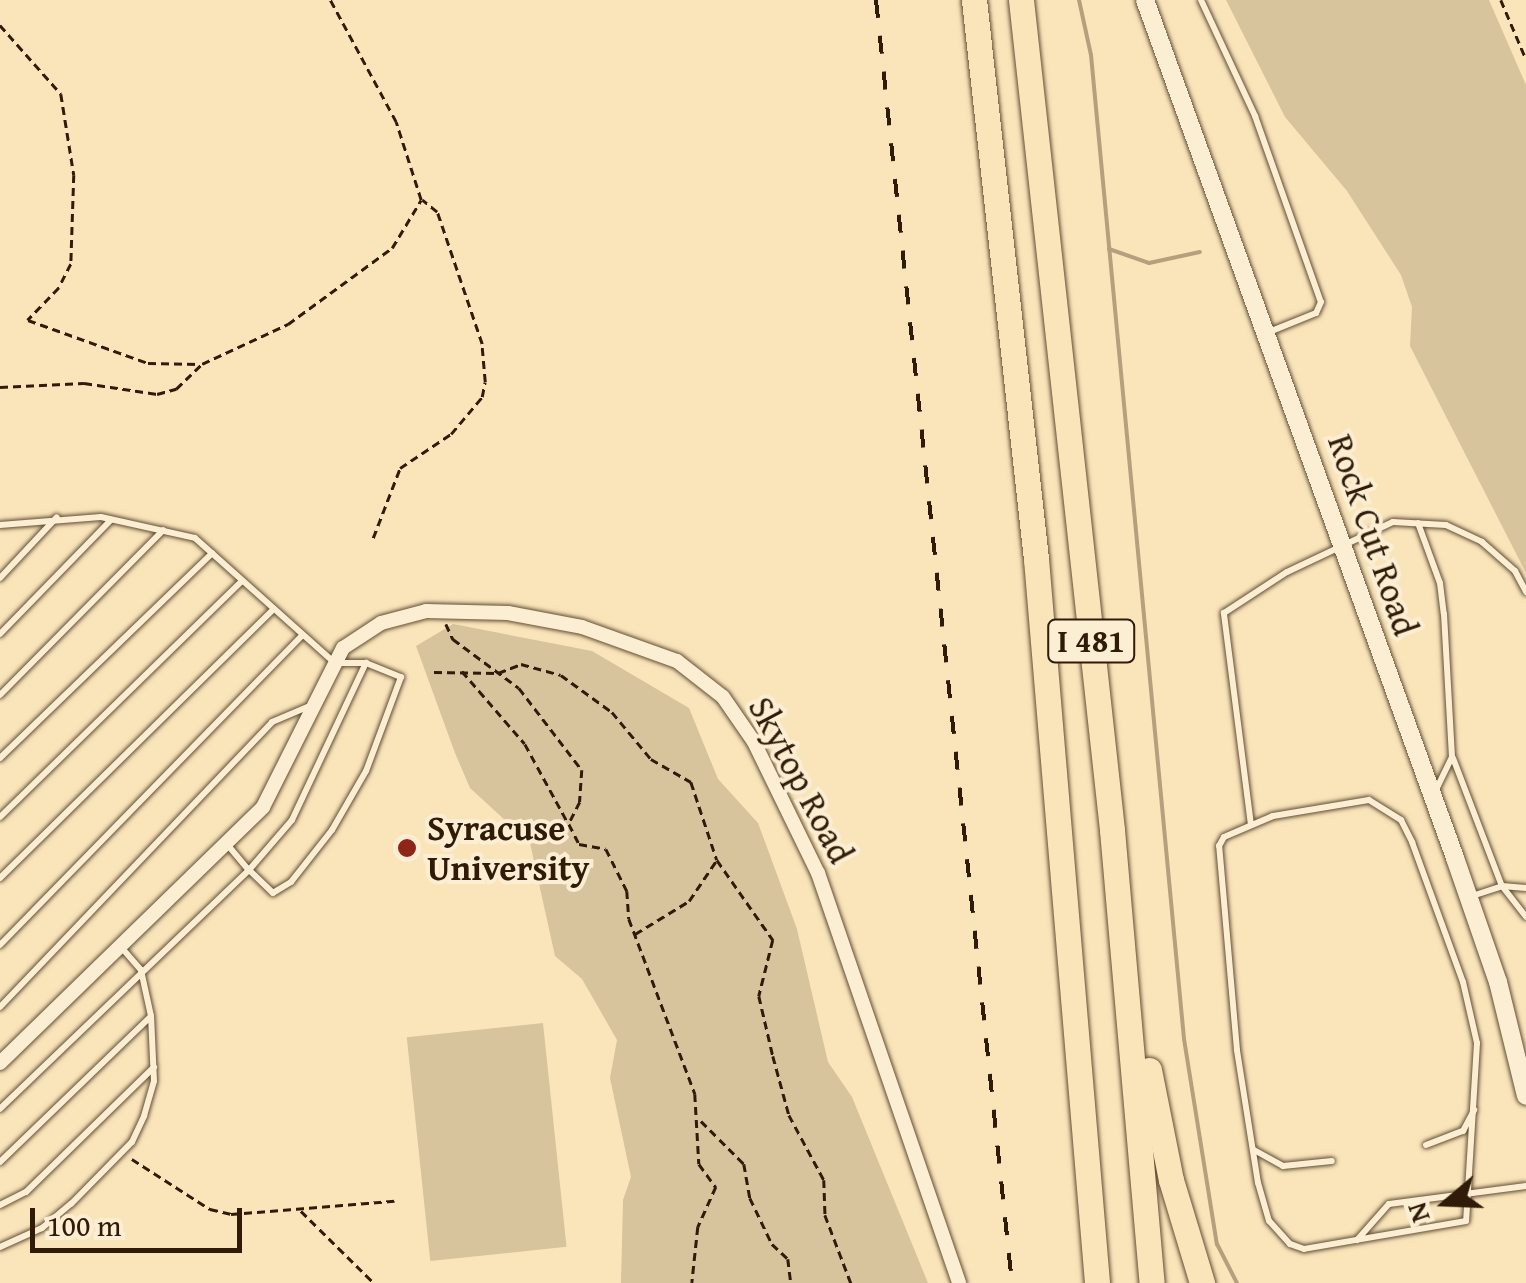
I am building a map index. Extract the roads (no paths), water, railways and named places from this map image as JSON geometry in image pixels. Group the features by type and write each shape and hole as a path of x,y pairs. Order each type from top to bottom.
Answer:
{"highway":[{"name":"I 481","path":"974,0 1036,559 1098,1283"},
{"name":"I 481","path":"1021,0 1112,830 1152,1283"},
{"path":"1112,830 1171,1180 1202,1283"}],"street":[{"name":"Rock Cut Road","path":"1145,0 1268,332 1469,898 1526,1096"},
{"name":"Skytop Road","path":"0,1063 263,807 309,707 343,648 381,623 440,610 508,613 630,642 677,661 734,710 818,872 959,1283"}],"lane":[{"path":"1202,0 1255,116 1322,302 1316,314 1268,332"},
{"path":"0,578 58,516"},
{"path":"0,525 58,516 112,519 195,538 334,663 366,663 401,677 366,771 332,830 292,882 273,893 225,842"},
{"path":"0,634 112,519"},
{"path":"1251,825 1221,622 1224,613 1287,572 1393,522 1446,524 1482,542 1515,571 1526,592"},
{"path":"1418,523 1440,583 1452,757 1502,886 1526,917"},
{"path":"0,695 163,530"},
{"path":"0,758 212,553"},
{"path":"0,818 243,580"},
{"path":"0,878 274,608"},
{"path":"0,945 303,634"},
{"path":"0,1110 249,870 308,792 366,663"},
{"path":"0,1008 272,722 309,707"},
{"path":"1432,794 1452,757"},
{"path":"1369,800 1401,820 1463,982 1477,1044 1477,1104 1466,1221 1304,1248 1290,1244 1269,1221 1252,1149 1217,873 1224,837 1251,825 1369,800"},
{"path":"1469,898 1502,886 1526,888"},
{"path":"0,1246 42,1228 122,1152 144,1116 154,1067 151,1016 141,970 120,946"},
{"path":"0,1162 151,1016"},
{"path":"0,1205 26,1192 154,1067"},
{"path":"1426,1146 1463,1131 1477,1104"},
{"path":"1252,1149 1283,1166 1332,1161"},
{"path":"1357,1240 1388,1204 1526,1186"}],"waterway":[{"path":"1079,0 1091,55 1184,1039 1217,1244 1237,1283"},
{"path":"1109,249 1149,263 1200,252"}],"railway":[{"path":"876,0 1012,1283"}],"place":[{"name":"Syracuse University","path":"407,848"}]}
